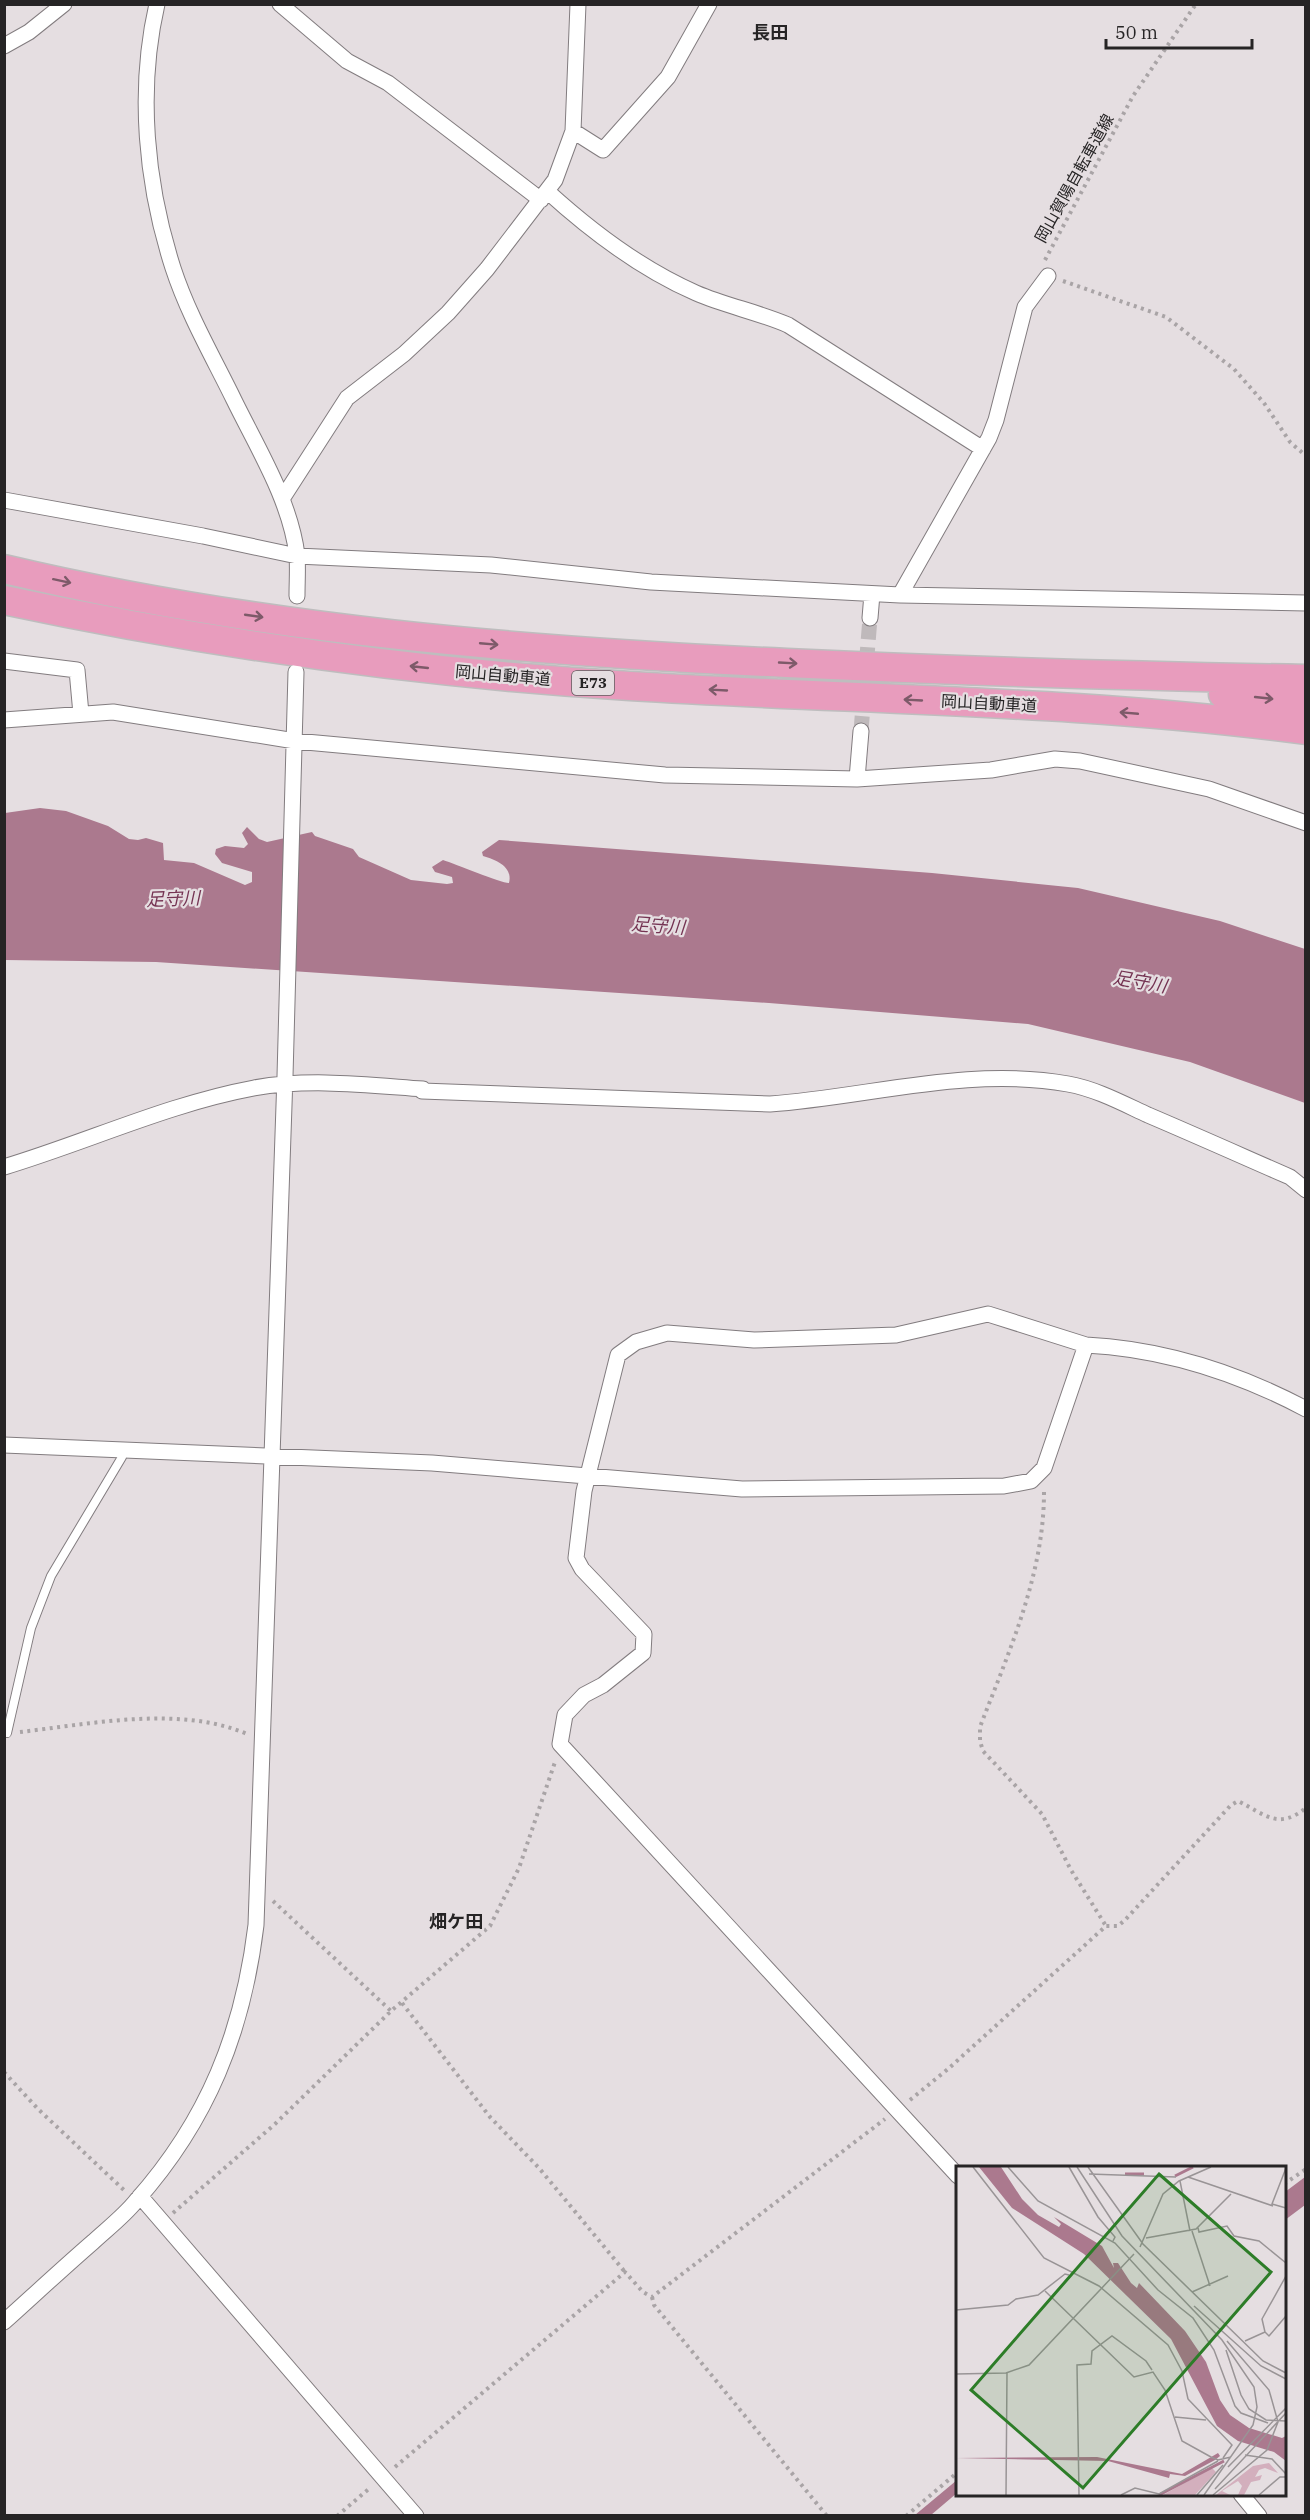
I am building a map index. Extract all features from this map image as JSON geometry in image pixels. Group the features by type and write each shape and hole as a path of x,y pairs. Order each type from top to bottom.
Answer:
{"highway":[{"name":"岡山自動車道","path":"4,569 234,613 475,643 629,656 1039,675"},
{"name":"岡山自動車道","path":"4,600 225,643 481,674 629,686 1041,706 1187,718"},
{"path":"1039,675 1305,679"},
{"path":"1039,675 1305,703"},
{"path":"1187,718 1305,730"},
{"path":"1187,718 1305,738"}],"street":[{"path":"4,46 29,32 64,4"},
{"path":"157,4 147,71 146,109 150,166 163,231 186,301 282,499 297,556 297,596"},
{"path":"280,4 347,61 388,82 639,262 696,293 788,325 983,449"},
{"path":"282,499 347,398 435,327 487,269 544,196 566,156 573,131 578,4"},
{"path":"573,131 603,150 668,77 709,4"},
{"path":"900,595 983,449 996,420 1025,307 1048,276"},
{"path":"4,501 158,527 297,556 491,565 651,582 872,594 1305,603"},
{"path":"870,618 872,594"},
{"path":"4,661 77,670 81,714"},
{"path":"4,2322 138,2199 190,2129 211,2091 229,2050 250,1969 256,1925 285,1081 296,672"},
{"path":"4,720 122,713 295,749 665,775 857,779 991,770 1054,759 1080,761 1209,789 1305,823"},
{"path":"857,779 861,731"},
{"path":"4,1167 63,1149 188,1104 285,1081 422,1090 770,1104 958,1081 1048,1081 1087,1088 1290,1176 1305,1190"},
{"path":"4,1179 63,1149"},
{"path":"956,2175 560,1744 565,1715 584,1695 603,1685 643,1653 644,1634 582,1569 576,1558 587,1477 618,1355 650,1336 667,1333 754,1340 896,1335 988,1314 1086,1345 1152,1352 1201,1363 1234,1375 1305,1408"},
{"path":"4,1445 432,1463 741,1489 1004,1486 1031,1481 1044,1468 1086,1345"},
{"path":"138,2199 164,2222 416,2516"},
{"path":"1243,2496 1259,2516"}],"lane":[{"path":"7,1733 31,1628 51,1576 122,1457 122,1449"}],"path":[{"name":"岡山賀陽自転車道線","path":"1048,276 1044,258 1133,96 1196,4"},
{"path":"1048,276 1166,317 1234,369 1264,404 1290,442 1305,456"},
{"path":"1037,1475 1044,1487 1037,1561 1028,1599 980,1727 980,1741 988,1758 1042,1814 1071,1870 1106,1926"},
{"path":"7,1733 131,1721 198,1719 220,1724 261,1741"},
{"path":"164,2222 275,2124 391,2011 490,1926 519,1868 548,1789 560,1744"},
{"path":"652,2297 948,2069 1106,1926 1118,1926 1231,1805 1238,1801 1277,1820 1285,1821 1305,1808"},
{"path":"256,1884 319,1947 391,2011"},
{"path":"402,2003 490,2117 528,2156 625,2272 643,2292 652,2297 654,2305 827,2516"},
{"path":"4,2072 38,2109 138,2199"},
{"path":"1286,2183 1305,2169"},
{"path":"337,2516 625,2272"},
{"path":"906,2516 956,2473"}],"water":[{"name":"足守川","path":"40,808 66,811 108,826 129,839 146,838 163,843 164,860 194,863 245,885 252,882 252,872 222,863 215,854 216,849 225,846 244,848 248,844 242,833 247,827 259,839 267,842 312,832 315,836 353,849 359,857 411,880 447,884 453,883 452,877 435,872 432,867 443,860 509,883 510,877 506,868 483,856 482,852 499,840 932,873 1078,888 1220,921 1305,949 1305,1103 1190,1062 1028,1024 769,1003 156,962 5,960 5,813"},
{"path":"1305,2177 1305,2205 1286,2219 1286,2191"},
{"path":"956,2481 956,2494 931,2515 915,2515"}],"tunnel":[{"path":"861,731 870,618"}],"district":[{"name":"長田","path":"770,33"},
{"name":"畑ケ田","path":"456,1922"}]}
